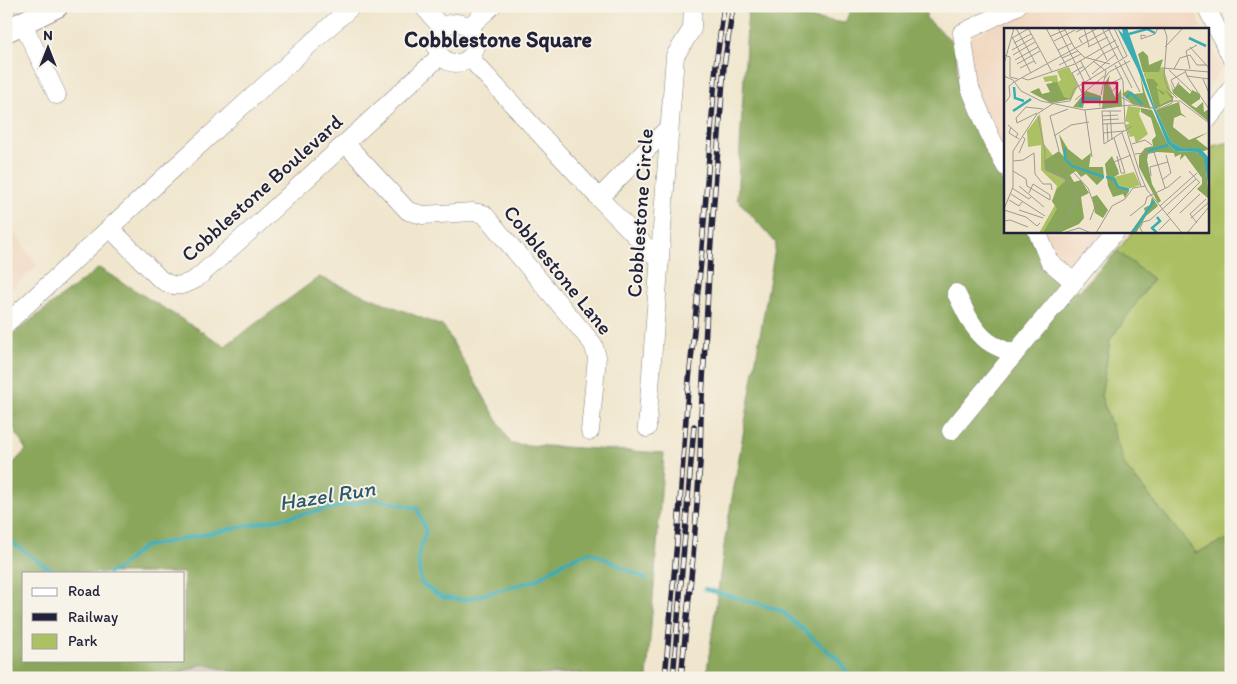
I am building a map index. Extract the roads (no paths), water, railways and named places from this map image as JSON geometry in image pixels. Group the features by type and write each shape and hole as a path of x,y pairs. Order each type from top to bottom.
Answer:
{"main road":[{"path":"14,28 57,6"}],"street":[{"path":"6,324 352,6"},
{"path":"423,6 442,28"},
{"path":"469,28 492,6"},
{"name":"Cobblestone Circle","path":"647,428 675,56 692,29 693,6"},
{"path":"1004,163 970,88 962,33 1017,6"},
{"path":"1206,6 1231,57"},
{"path":"447,24 464,24 469,28 474,33 476,39 476,46 470,58 458,63 445,61 440,56 435,45 438,33 447,24"},
{"path":"14,28 57,95"},
{"name":"Cobblestone Boulevard","path":"110,228 160,279 167,284 176,286 187,284 196,279 346,144 440,56"},
{"path":"470,58 660,261"},
{"path":"1210,117 1231,88"},
{"path":"599,198 669,127"},
{"name":"Cobblestone Lane","path":"346,144 408,211 423,215 473,212 484,214 593,344 598,357 590,431"},
{"path":"1036,232 1049,261 1074,282"},
{"path":"951,431 1115,232"},
{"path":"956,293 978,332 991,344 1014,354"}],"waterway":[{"name":"Hazel Run","path":"111,572 118,569 143,547 376,499 417,508 426,531 418,556 421,583 441,597 464,600 536,580 566,561 591,552 646,579"},
{"name":"Hazel Run","path":"6,542 13,543 45,566 57,572"},
{"name":"Hazel Run","path":"705,589 780,610 840,661 850,678"}],"railway":[{"path":"665,678 716,65 724,6"},
{"path":"681,678 700,463 710,255 724,66 733,6"},
{"path":"673,678 694,426"}],"district":[{"name":"Cobblestone Square","path":"498,39"}]}
